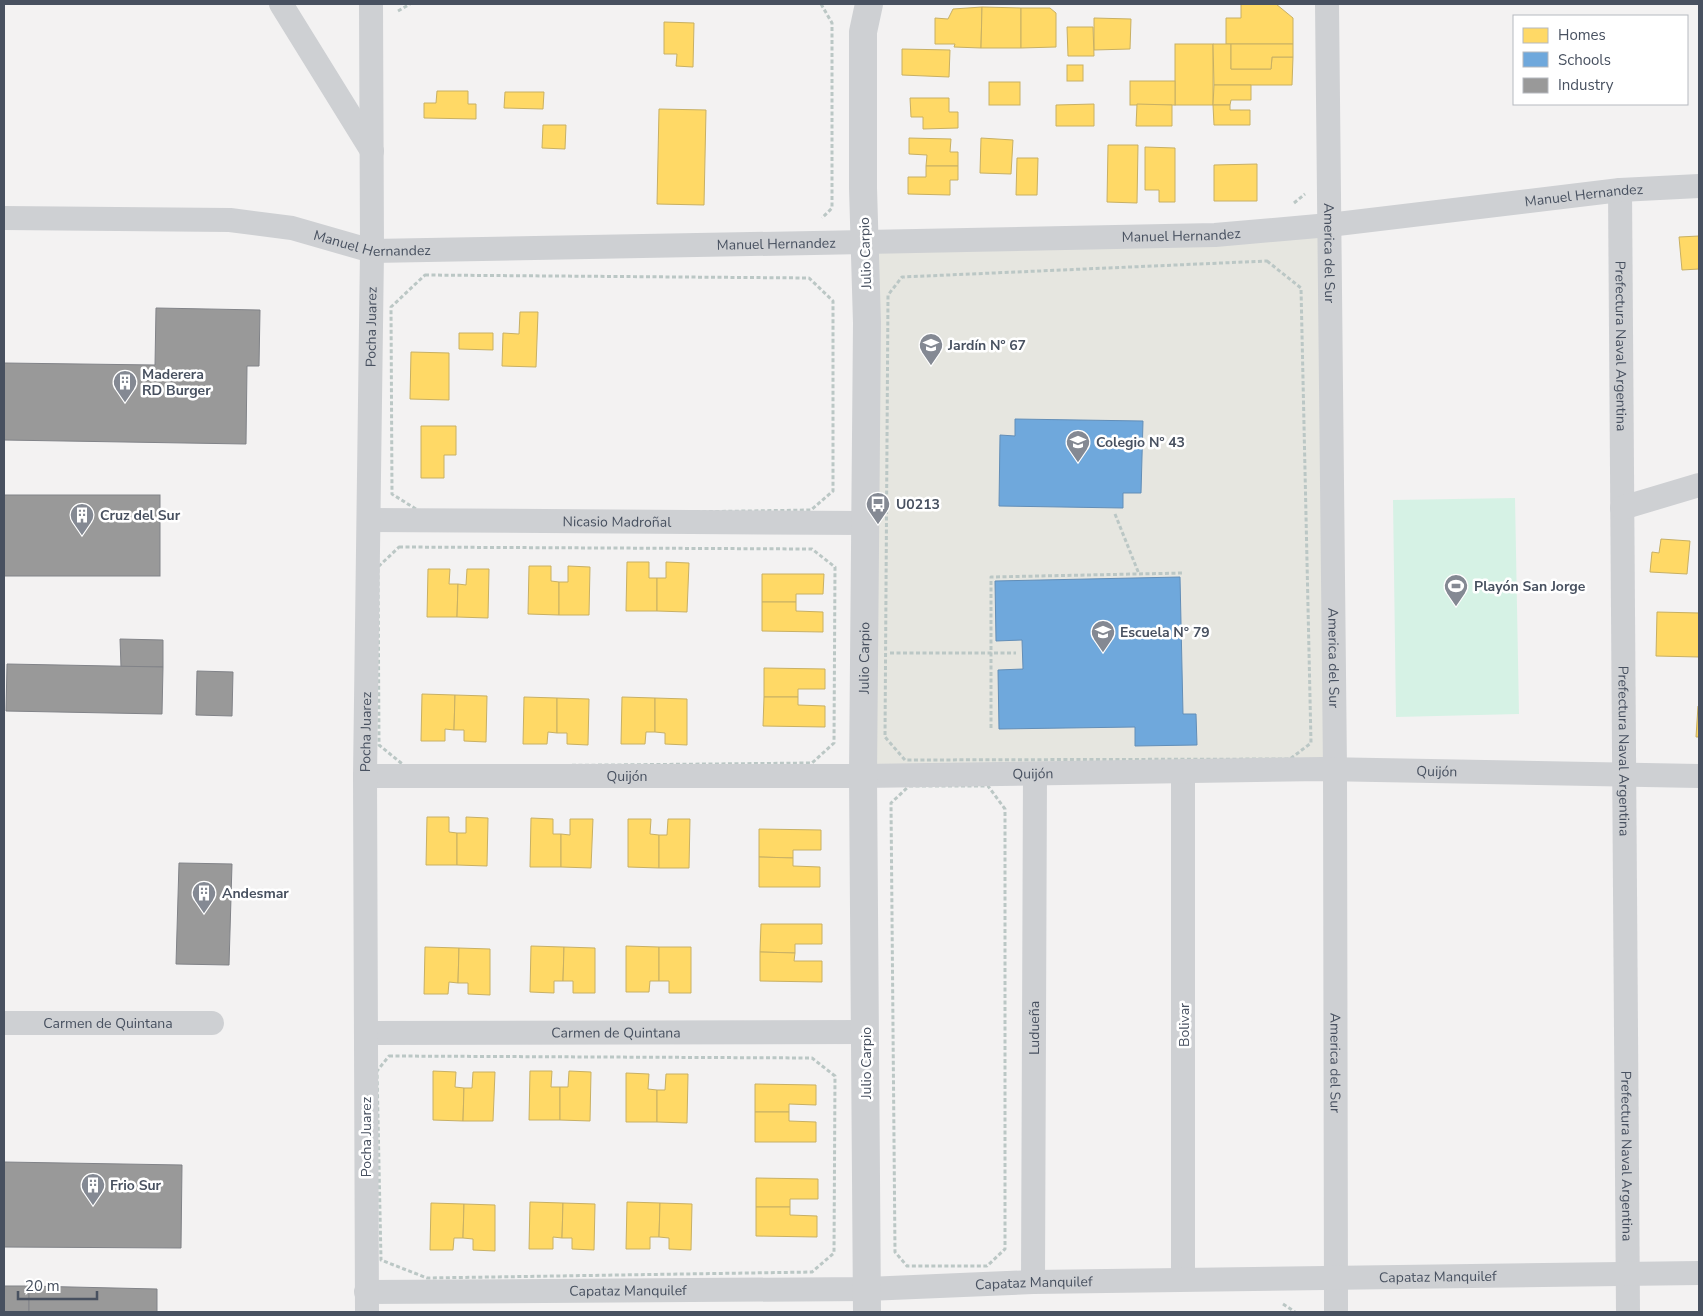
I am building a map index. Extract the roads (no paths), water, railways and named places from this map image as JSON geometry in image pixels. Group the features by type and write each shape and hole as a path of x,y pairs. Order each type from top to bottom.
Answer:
{"street":[{"path":"281,4 372,151"},
{"name":"Pocha Juarez","path":"367,1302 365,776 372,251 371,4"},
{"name":"Julio Carpio","path":"867,1300 863,776 867,323 864,32 869,4"},
{"name":"America del Sur","path":"1327,4 1335,769 1336,1312"},
{"name":"Manuel Hernandez","path":"4,218 230,220 292,228 372,251 865,242 1215,235 1328,225 1620,190 1699,186"},
{"name":"Prefectura Naval Argentina","path":"1620,190 1626,1274 1628,1312"},
{"path":"1622,508 1699,486"},
{"name":"Nicasio Madroñal","path":"368,520 865,523"},
{"name":"Quijón","path":"365,776 863,776 1335,769 1699,776"},
{"name":"Bolivar","path":"1183,771 1183,1279"},
{"name":"Ludueña","path":"1033,1282 1035,774"},
{"name":"Carmen de Quintana","path":"4,1023 212,1023"},
{"name":"Carmen de Quintana","path":"366,1033 866,1032"},
{"name":"Capataz Manquilef","path":"367,1302 867,1300 1033,1282 1699,1273"}],"place":[{"name":"Jardín Nº 67","path":"931,366"},
{"name":"Maderera RD Burger","path":"125,403"},
{"name":"Colegio Nº 43","path":"1078,463"},
{"name":"U0213","path":"878,525"},
{"name":"Cruz del Sur","path":"82,536"},
{"name":"Playón San Jorge","path":"1456,607"},
{"name":"Escuela N° 79","path":"1103,653"},
{"name":"Andesmar","path":"204,914"},
{"name":"Frio Sur","path":"93,1206"}]}
